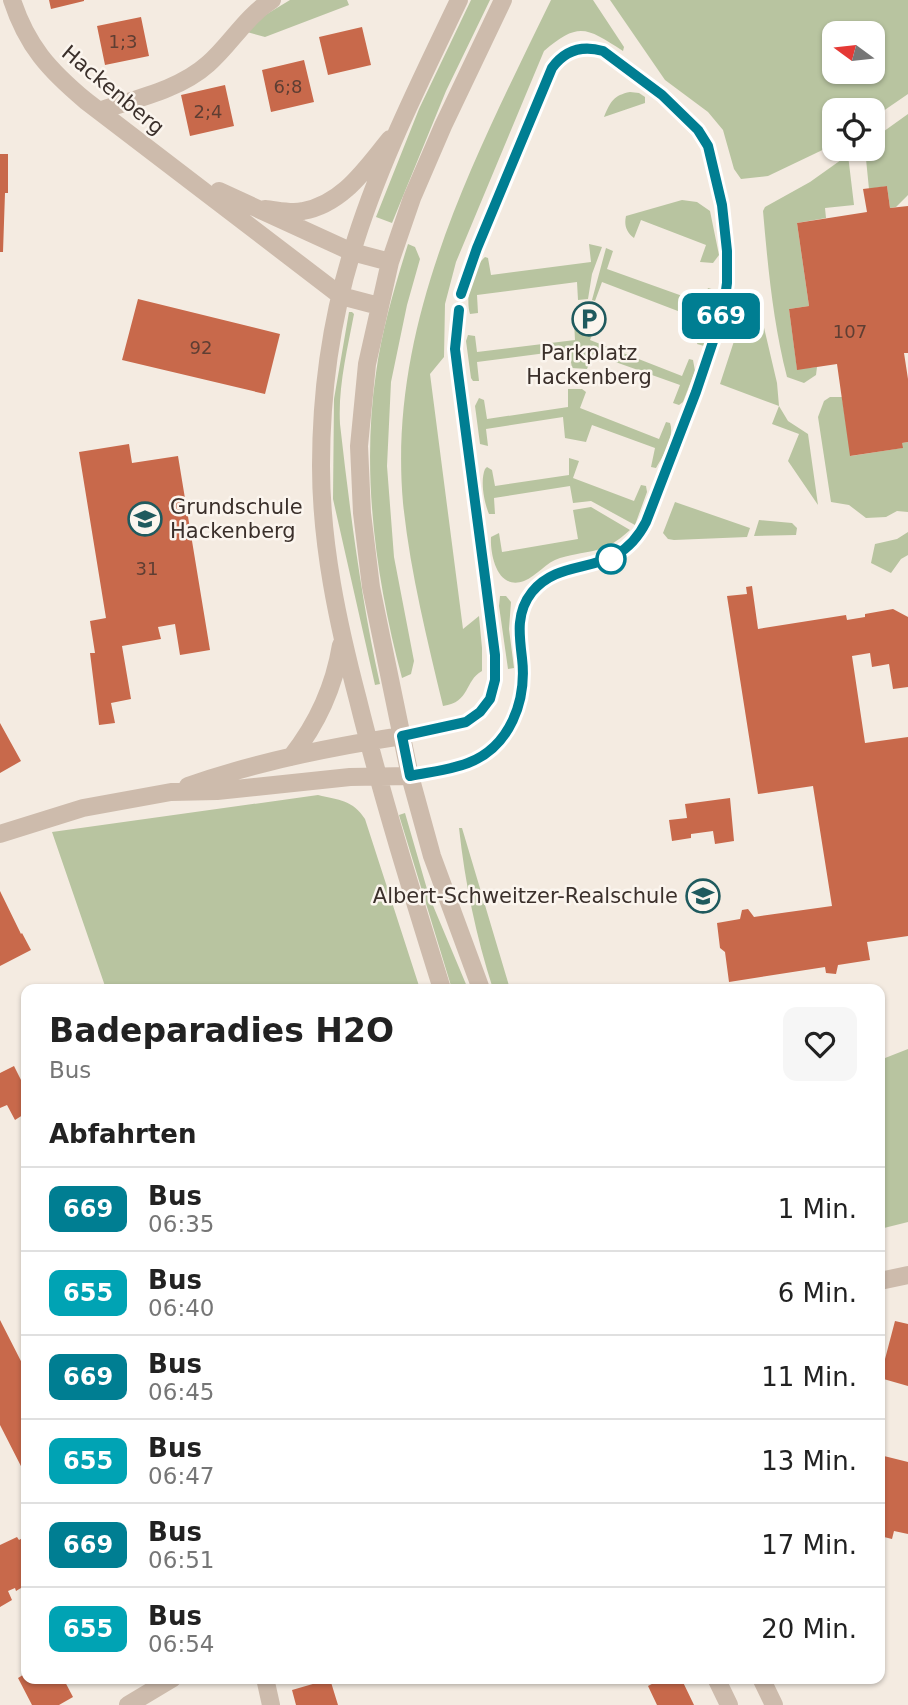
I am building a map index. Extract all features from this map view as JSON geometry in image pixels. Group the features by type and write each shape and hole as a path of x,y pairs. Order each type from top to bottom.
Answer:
{"street":[{"name":"Hackenberg","path":"12,0 19,22 41,58 67,85 341,296"},
{"path":"99,111 191,76 208,65 245,21 272,0"},
{"path":"440,984 378,777 342,638 324,518 321,468 324,392 341,296 352,252 399,128 459,0"},
{"path":"479,984 432,856 410,776 371,587 360,476 362,393 390,262 412,198 503,0"},
{"name":"Hackenberg","path":"250,207 301,212 332,200 348,188 399,128"},
{"name":"Hackenberg","path":"175,170 352,252 390,262"},
{"path":"341,296 379,306"},
{"path":"291,757 314,726 325,704 338,665 342,638"},
{"path":"171,792 216,776 291,757 402,736"},
{"path":"0,834 83,808 171,792 217,791 350,777 410,776"},
{"path":"885,1280 908,1275"},
{"path":"128,1705 163,1684"},
{"path":"266,1684 271,1705"},
{"path":"719,1684 729,1705"},
{"path":"764,1684 774,1705"}],"green space":[{"path":"290,0 347,0 349,5 265,37 247,32 257,20"},
{"path":"471,0 490,0 446,91 392,223 376,217 419,109"},
{"path":"551,0 593,0 624,47 623,51 600,37 583,31 566,35 544,51 456,262 445,304 444,357 430,374 463,629 479,616 482,671 472,680 463,696 452,704 443,706 425,630 403,503 402,436 409,370 423,306 442,242 494,119"},
{"path":"610,0 908,0 908,94 885,110 885,98 822,98 822,150 768,176 741,179 734,169 723,130 708,112 665,80"},
{"path":"630,92 645,97 645,103 604,117 613,100"},
{"path":"908,114 908,195 896,207 890,208 887,186 869,189 866,161 885,161 885,130"},
{"path":"840,161 849,161 854,205 825,208 826,218 797,223 809,306 789,309 797,369 817,367 816,375 804,383 787,377 769,274 763,211 765,207 810,182"},
{"path":"682,200 697,202 710,211 719,255 713,263 700,262 706,245 641,220 634,238 627,231 626,216"},
{"path":"408,244 415,247 420,259 391,382 387,466 394,557 414,661 411,674 402,678 378,565 370,449 379,357 389,308"},
{"path":"589,244 602,247 592,274 588,299 578,300 577,282 477,295 478,313 470,314 468,300 471,284 476,268 485,257 488,258 491,275 591,262"},
{"path":"606,248 613,251 607,269 702,303 708,288 715,290 717,302 704,346 697,344 704,321 602,282 595,301 592,300"},
{"path":"745,301 758,302 777,383 779,406 720,384"},
{"path":"349,312 354,314 342,383 340,424 357,555 380,684 375,685 333,499 334,399"},
{"path":"574,321 597,323 590,340 682,376 689,359 693,360 695,371 683,402 679,405 673,403 680,385 593,354 587,369 572,368 569,350 477,362 479,381 473,381 471,378 466,341 468,335 475,336 477,352 575,340"},
{"path":"568,389 582,389 586,392 580,408 659,439 666,422 670,423 670,440 656,468 651,467 655,448 592,425 586,442 565,438 563,417 486,429 488,446 480,444 475,406 479,398 484,400 487,419 568,407"},
{"path":"830,397 842,397 851,456 902,448 902,443 908,442 908,512 897,511 886,517 866,518 849,505 831,502 818,417 824,401"},
{"path":"779,406 788,421 808,434 818,505 788,461 799,434 772,424"},
{"path":"569,458 579,461 573,478 634,501 641,485 646,486 647,492 635,525 591,501 573,503 570,486 494,498 495,514 489,514 483,485 487,467 492,470 495,486 569,475"},
{"path":"675,502 750,528 747,537 668,539 663,533"},
{"path":"591,507 630,530 612,544 597,550 555,560 524,581 515,583 501,576 494,561 491,537 499,533 502,552 578,539 573,510"},
{"path":"759,520 792,523 797,528 796,535 754,536"},
{"path":"908,532 908,555 901,559 891,573 871,563 875,544 897,539"},
{"path":"500,596 506,596 511,602 509,629 514,668 508,669 499,606"},
{"path":"318,795 350,804 365,819 418,984 104,984 52,832"},
{"path":"405,813 429,896 466,984 450,984 399,815"},
{"path":"459,828 462,828 509,984 492,984 464,869"},
{"path":"908,1049 908,1222 885,1228 885,1058"}],"building":[{"path":"49,0 84,0 84,1 51,9"},
{"path":"141,17 149,56 105,65 97,26"},
{"path":"362,27 371,65 328,75 319,37"},
{"path":"304,60 314,102 271,112 262,70"},
{"path":"225,85 234,126 190,136 181,95"},
{"path":"0,154 8,154 3,252 0,252"},
{"path":"887,186 890,208 908,206 908,353 904,353 908,379 908,442 902,443 903,448 850,456 837,364 797,370 789,309 809,306 797,223 867,212 863,189"},
{"path":"138,299 280,334 265,394 122,360"},
{"path":"129,444 132,463 178,456 210,650 180,655 175,624 158,627 161,639 122,646 131,699 111,703 115,723 99,725 90,653 95,653 90,621 106,618 79,452"},
{"path":"752,586 758,629 846,615 847,620 893,609 908,617 908,687 893,689 889,664 872,667 870,653 852,656 865,743 908,737 908,936 867,942 870,960 838,965 836,974 826,973 825,967 729,982 725,952 720,948 717,923 740,919 742,910 748,909 754,917 832,906 813,786 758,794 727,596 747,594 746,587"},
{"path":"0,723 21,761 0,773"},
{"path":"730,798 734,841 715,844 713,831 691,834 691,838 672,841 669,820 687,818 685,804"},
{"path":"0,891 31,950 0,966"},
{"path":"14,1066 21,1080 21,1116 15,1120 7,1105 0,1108 0,1073"},
{"path":"0,1320 21,1361 21,1466 0,1425"},
{"path":"895,1321 908,1324 908,1386 885,1379 885,1359"},
{"path":"885,1456 908,1462 908,1534 894,1531 892,1539 885,1537"},
{"path":"17,1537 21,1539 21,1588 8,1591 12,1600 0,1607 0,1545"},
{"path":"21,1684 66,1684 73,1697 59,1705 32,1705"},
{"path":"313,1684 332,1684 338,1705 296,1705 292,1690"},
{"path":"684,1684 694,1705 657,1705 648,1686"}],"bus line":[{"name":"669","path":"459,310 455,349 496,676 490,699 473,718 456,726 402,736 410,776 467,764 488,753 499,743 514,718 520,700 523,670 519,624 522,609 531,593 557,575 618,555 634,541 646,522 709,356 723,312 727,283 722,205 708,146 698,130 662,95 603,51 592,48 574,50 560,57 552,68 477,248 461,294"}],"place":[{"name":"Parkplatz Hackenberg","path":"589,319"},
{"name":"Grundschule Hackenberg","path":"145,519"},
{"name":"Albert-Schweitzer-Realschule","path":"703,896"}]}
